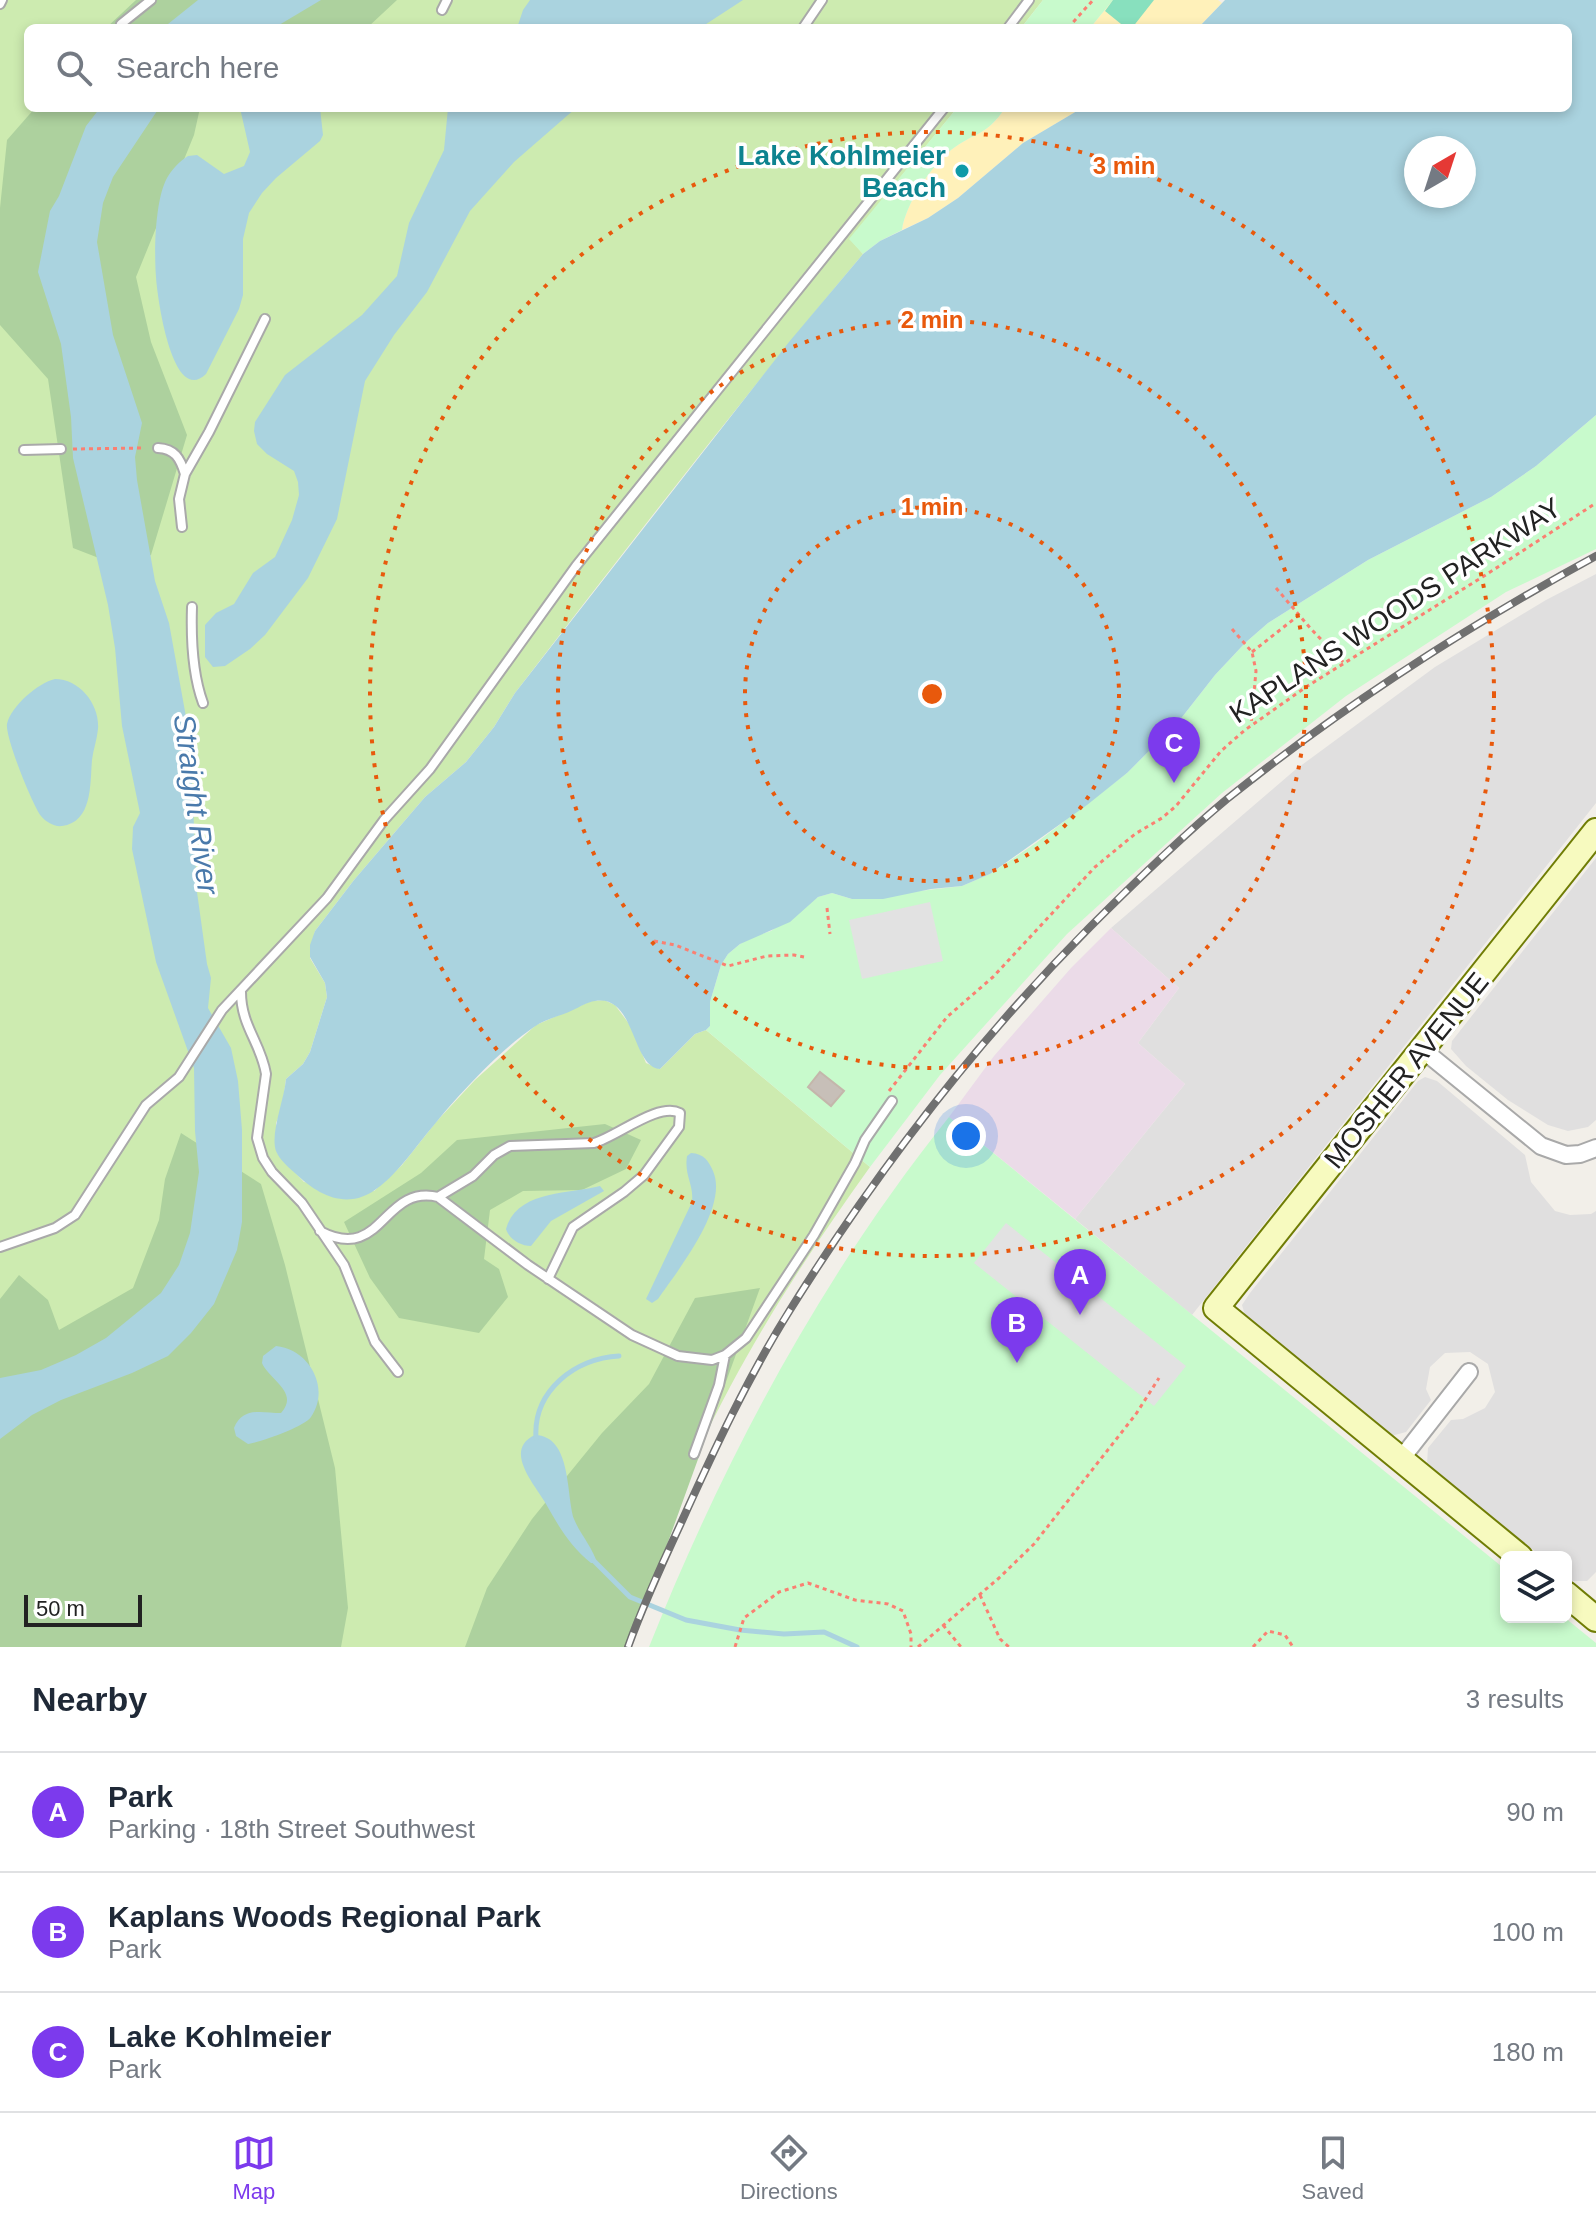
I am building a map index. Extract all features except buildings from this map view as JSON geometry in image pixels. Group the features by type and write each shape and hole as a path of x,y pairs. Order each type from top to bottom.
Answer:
{"street":[{"name":"MOSHER AVENUE","path":"1401,1459 1216,1308 1596,831"},
{"path":"1423,1050 1541,1146 1566,1155 1596,1148"},
{"path":"1469,1372 1401,1459 1513,1551"}],"lane":[{"path":"121,24 151,0"},
{"path":"442,10 447,0"},
{"path":"806,24 822,0"},
{"path":"1011,24 1029,0"},
{"path":"0,1247 64,1224 80,1208 146,1105 179,1077 222,1010 327,898 384,820 440,758 576,566 941,112"},
{"path":"182,527 179,499 185,474 265,319"},
{"path":"158,448 166,448 178,456 185,474"},
{"path":"24,450 61,449"},
{"path":"192,607 197,683 203,703"},
{"path":"241,991 243,1017 266,1074 258,1119 259,1148 272,1172 302,1203 344,1265 375,1342 398,1372"},
{"path":"320,1231 340,1240 358,1238 377,1227 405,1200 422,1195 438,1197 548,1279 632,1335 678,1356 712,1360 725,1355 746,1338 814,1235 888,1098"},
{"path":"438,1197 473,1176 494,1155 510,1146 594,1143 656,1113 669,1110 680,1113 679,1127 644,1175 573,1227 548,1279"},
{"path":"694,1454 719,1385 725,1355"}],"path":[{"path":"1072,24 1093,0"},
{"path":"61,449 158,448"},
{"name":"KAPLANS WOODS PARKWAY","path":"888,1098 947,1017 993,977 1095,867 1125,841 1176,806 1221,751 1306,687 1596,503"},
{"path":"1276,588 1345,664"},
{"path":"1252,652 1299,615"},
{"path":"1232,629 1252,652 1256,671 1251,726"},
{"path":"827,908 830,934"},
{"path":"654,941 675,945 728,966 767,956 804,957"},
{"path":"918,1647 1034,1544 1122,1432 1159,1378"},
{"path":"735,1647 744,1618 779,1592 808,1583 855,1600 888,1604 903,1611 911,1634 911,1647"},
{"path":"979,1595 1000,1639 1009,1647"},
{"path":"943,1625 961,1647"},
{"path":"1253,1647 1268,1631 1285,1635 1293,1647"}],"shaded area":[{"path":"1596,574 1596,803 1192,1315 1075,1219 1185,1084 1138,1043 1179,988 1111,928 1295,770 1435,667 1546,600"},
{"path":"1596,858 1596,1120 1588,1127 1568,1131 1548,1125 1508,1100 1466,1066 1451,1049 1452,1041"},
{"path":"930,902 943,961 862,979 849,920"},
{"path":"1111,928 1179,988 1138,1043 1185,1084 1075,1219 949,1117 994,1056 1071,968"},
{"path":"1425,1077 1437,1081 1525,1155 1531,1182 1555,1211 1570,1215 1596,1211 1596,1572 1587,1581 1572,1581 1572,1551 1535,1551 1427,1464 1428,1448 1451,1420 1463,1419 1485,1408 1495,1392 1488,1364 1470,1352 1445,1353 1430,1367 1426,1389 1431,1400 1406,1432 1391,1436 1247,1322 1242,1305 1250,1293 1418,1081"},
{"path":"1006,1223 1186,1366 1154,1406 974,1263"}],"green space":[{"path":"0,0 1043,0 1024,24 24,24 24,112 954,112 850,239 863,254 644,527 515,693 494,727 466,762 425,797 315,931 310,958 325,983 327,997 310,1052 303,1064 286,1079 282,1109 276,1123 277,1153 304,1182 374,1191 402,1165 475,1080 536,1025 591,1001 604,1000 615,1005 630,1025 646,1063 660,1069 695,1034 706,1030 870,1167 796,1275 730,1387 683,1483 612,1647 0,1647"},
{"path":"136,0 397,0 371,24 110,24"},
{"path":"1043,0 1113,0 1093,24 1024,24"},
{"path":"1113,0 1154,0 1135,24 1121,24 1105,11"},
{"path":"32,112 199,112 194,135 136,277 151,342 187,435 151,555 122,567 73,548 48,379 0,325 0,208 7,140"},
{"path":"954,112 1002,112 986,129 959,144 935,166 914,198 902,230 863,254 849,239"},
{"path":"1596,415 1596,549 1506,592 1346,696 1222,793 1067,934 940,1075 870,1167 706,1030 710,1026 710,1002 721,965 740,944 771,931 818,897 832,893 852,899 962,886 990,874 1127,773 1179,721 1245,643 1268,623 1368,560 1491,497 1536,466"},
{"path":"949,1117 1500,1565 1500,1623 1571,1623 1596,1643 1596,1647 649,1647 710,1507 780,1371 818,1305 902,1178"},
{"path":"605,1124 641,1140 626,1169 582,1190 523,1191 490,1210 484,1259 499,1269 508,1297 479,1333 399,1318 370,1278 344,1222 421,1173 457,1140"},
{"path":"181,1133 261,1184 285,1265 335,1468 348,1608 341,1647 0,1647 0,1299 19,1275 48,1300 59,1330 133,1288 159,1220 165,1179"},
{"path":"760,1288 630,1647 465,1647 487,1588 532,1519 602,1433 649,1384 695,1298"}],"sand":[{"path":"1113,0 1218,0 1222,3 1202,24 1093,24"},
{"name":"Lake Kohlmeier Beach","path":"1002,112 1075,112 1023,143 958,198 928,218 902,230 914,198 935,166 951,150 986,129"}],"water":[{"path":"198,0 321,0 281,24 168,24"},
{"path":"530,0 743,0 706,24 518,24"},
{"path":"1225,0 1596,0 1596,415 1536,466 1491,497 1368,560 1268,623 1245,643 1179,721 1127,773 990,874 962,886 883,899 852,899 832,893 818,897 790,922 740,944 728,954 721,965 710,1002 710,1026 695,1034 660,1069 643,1057 626,1019 618,1008 608,1002 589,1002 538,1024 481,1073 398,1170 381,1185 362,1197 351,1199 322,1193 287,1166 279,1157 275,1144 286,1079 303,1064 310,1052 327,997 325,983 310,957 315,931 425,797 466,762 494,727 515,693 789,342 863,254 880,241 928,218 958,198 1023,143 1075,112 1572,112 1572,24 1202,24"},
{"path":"97,112 156,112 113,177 103,203 97,242 113,335 142,423 135,457 137,480 155,581 169,623 190,739 197,892 211,978 208,1008 231,1048 238,1081 242,1130 242,1222 237,1250 214,1304 168,1356 61,1400 32,1415 0,1439 0,1378 41,1370 76,1355 106,1338 161,1293 179,1265 190,1233 199,1172 194,1068 156,962 132,849 133,827 140,813 122,726 108,605 73,458 61,344 38,272 50,211 59,196 86,126"},
{"path":"241,112 320,112 323,135 320,141 276,178 249,213 243,239 243,295 239,309 206,374 194,380 184,375 176,363 163,324 157,288 155,240 163,188 176,166 188,156 197,155 224,174 244,166 250,152"},
{"path":"448,112 571,112 514,162 470,211 427,292 394,335 365,381 337,519 308,578 265,635 225,666 213,667 205,657 205,625 216,613 234,604 253,573 275,557 292,520 299,495 294,471 257,444 255,422 285,375 362,315 397,276 409,223 444,150"},
{"path":"55,679 80,688 92,703 98,720 85,809 72,823 62,826 48,822 37,809 15,756 7,724 26,696"},
{"path":"691,1153 705,1158 713,1171 716,1186 714,1202 699,1238 658,1299 652,1303 646,1299 692,1202 686,1163"},
{"path":"600,1186 604,1191 551,1221 531,1246 516,1241 506,1229 512,1216 532,1200"},
{"path":"276,1346 298,1354 307,1362 317,1383 317,1406 311,1417 300,1425 248,1444 236,1436 234,1428 242,1416 254,1412 281,1413 286,1406 285,1392 262,1363 263,1356"},
{"path":"535,1435 547,1438 556,1445 565,1468 574,1519 597,1563 591,1563 571,1543 524,1468 521,1450"}],"waterway":[{"path":"536,1438 542,1406 560,1380 587,1363 619,1356"},
{"path":"594,1561 630,1597 686,1620 784,1634 824,1632 857,1647"}],"railway":[{"path":"628,1647 706,1468 775,1335 893,1158 1007,1016 1107,911 1174,845 1227,799 1315,732 1406,669 1596,556"}],"place":[{"name":"Lake Kohlmeier Beach","path":"962,171"},
{"name":"Lake Kohlmeier","path":"1174,783"},
{"name":"Park","path":"1080,1315"},
{"name":"Kaplans Woods Regional Park","path":"1017,1363"}],"water label":[{"name":"Straight River","path":"196,804"}]}
